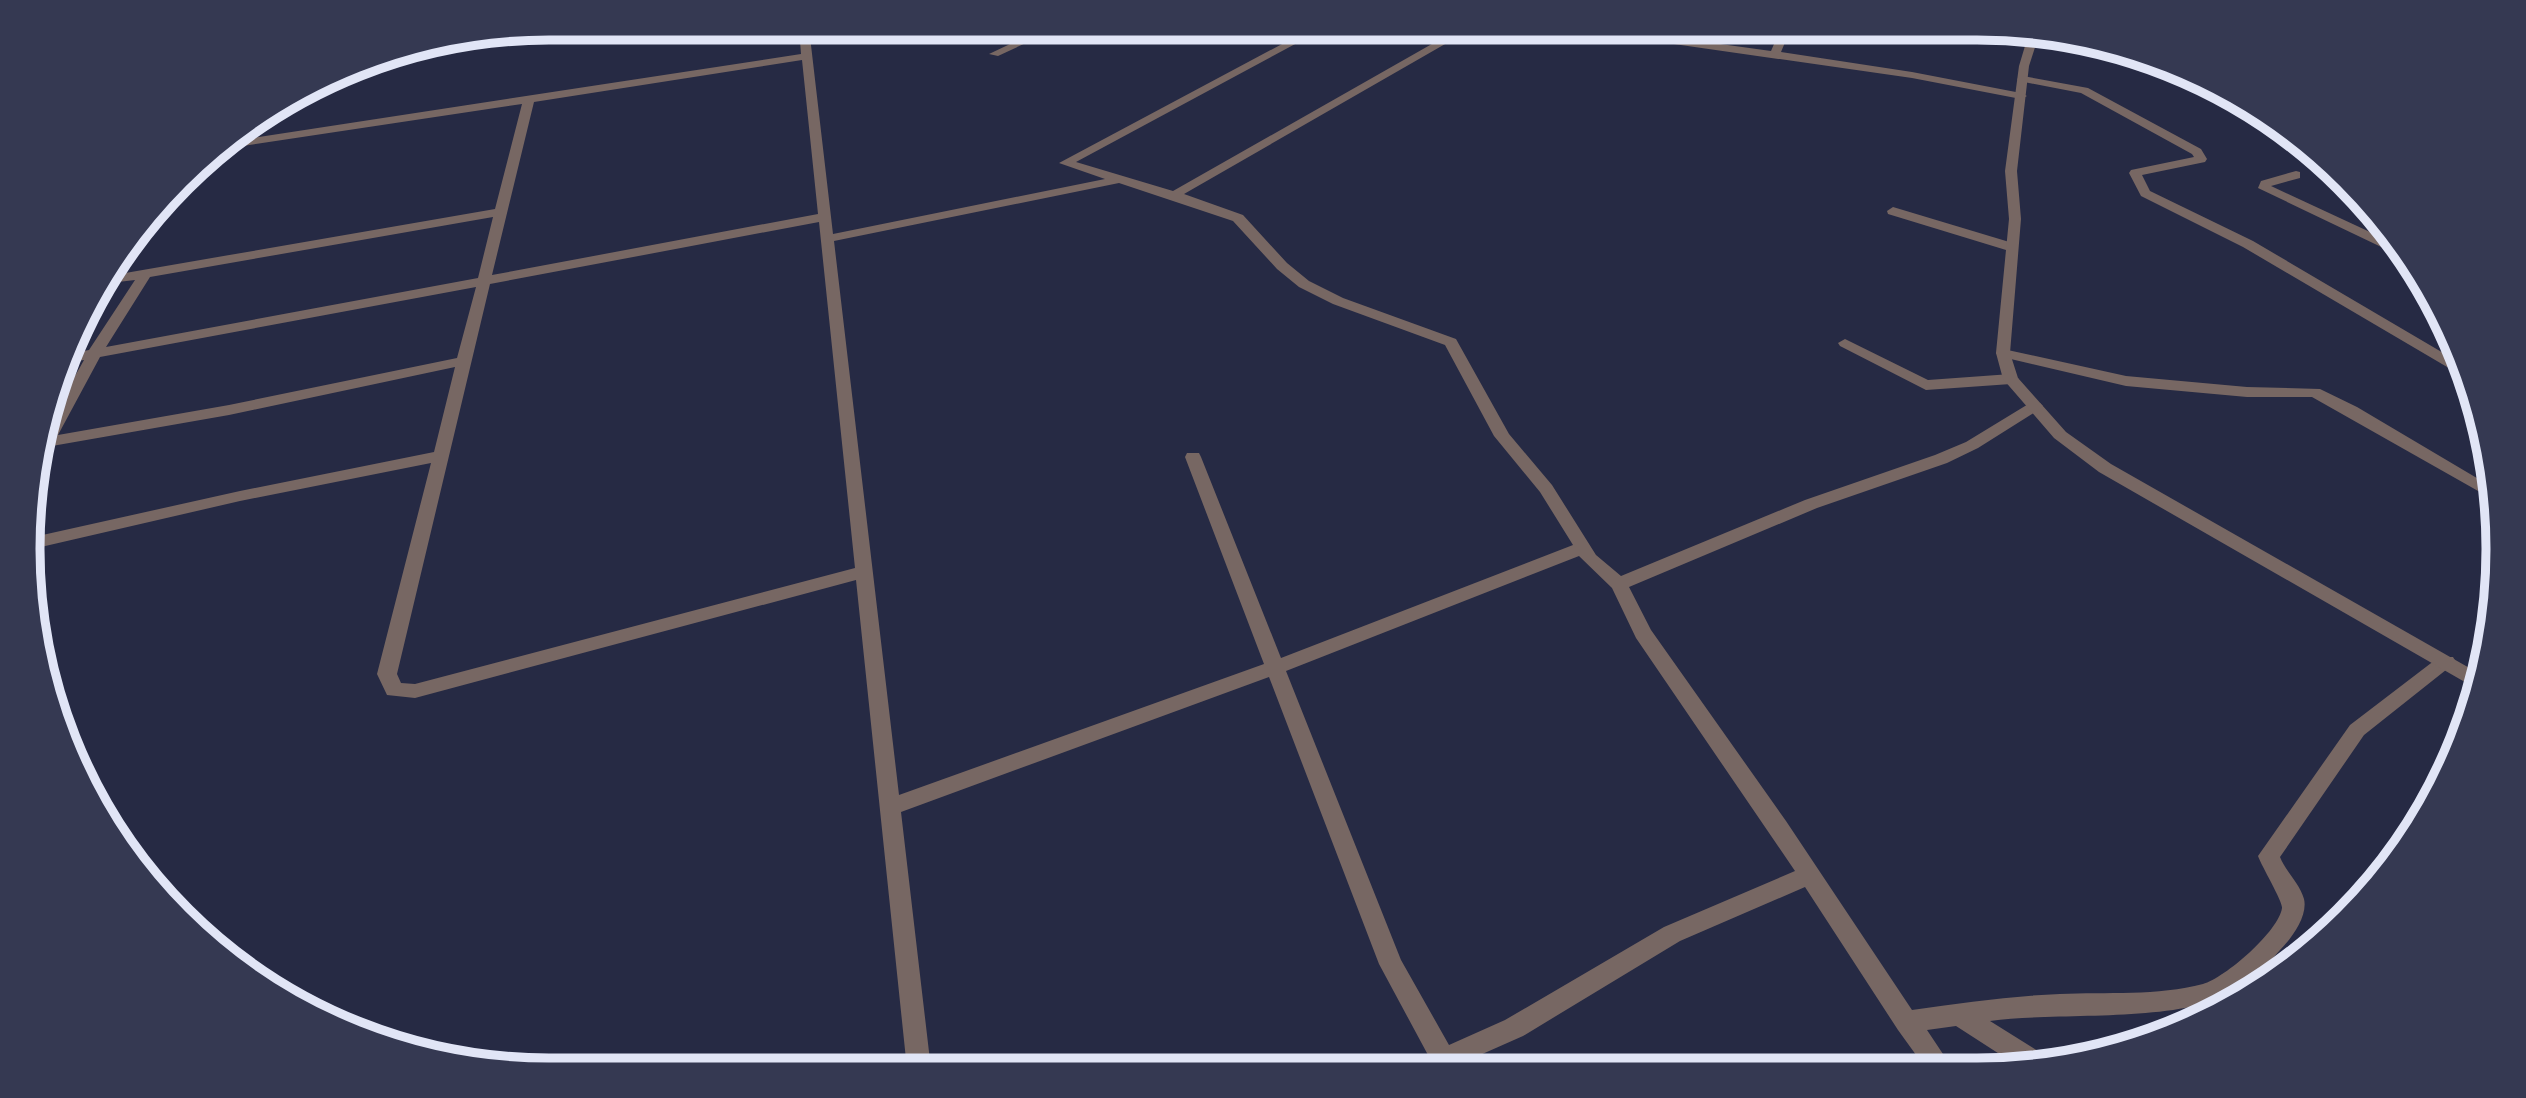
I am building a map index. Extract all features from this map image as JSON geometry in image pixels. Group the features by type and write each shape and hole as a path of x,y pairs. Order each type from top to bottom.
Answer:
{"street":[{"path":"805,40 918,1058"},
{"path":"994,54 1026,40"},
{"path":"1297,40 1065,163 1174,195 1238,218 1282,266 1304,284 1338,301 1451,342 1502,436 1546,489 1590,559 1619,584 1643,633 1933,1058"},
{"path":"1174,195 1447,40"},
{"path":"1665,40 1888,69 2021,96"},
{"path":"1774,56 1781,40"},
{"path":"2031,44 2023,79 2011,171 2015,219 2003,353 2011,379 2060,435 2105,468 2469,676"},
{"path":"241,144 807,56"},
{"path":"2023,79 2064,84 2091,93 2197,152 2201,159 2142,170 2136,173 2136,178 2145,193 2248,244 2447,354"},
{"path":"529,98 387,674 394,690 415,691 864,572"},
{"path":"2296,174 2265,184 2264,188 2384,243"},
{"path":"827,239 1119,179"},
{"path":"1893,211 2011,247"},
{"path":"118,279 501,212"},
{"path":"78,357 825,216"},
{"path":"57,423 95,353 146,274"},
{"path":"1845,343 1926,386 2011,379"},
{"path":"2003,353 2126,382 2247,391 2315,392 2351,410 2482,488"},
{"path":"52,441 229,410 464,361"},
{"path":"1619,584 1811,504 1972,446 2035,406"},
{"path":"40,541 240,496 441,456"},
{"path":"1193,457 1391,964 1432,1058"},
{"path":"890,807 1276,667 1583,548"},
{"path":"1906,1022 2013,1007 2165,1000 2207,994 2236,980 2277,938 2293,913 2293,899 2276,875 2269,856 2357,730 2446,662"},
{"path":"1448,1058 1514,1028 1672,934 1810,875"},
{"path":"1959,1015 2023,1055"}]}
